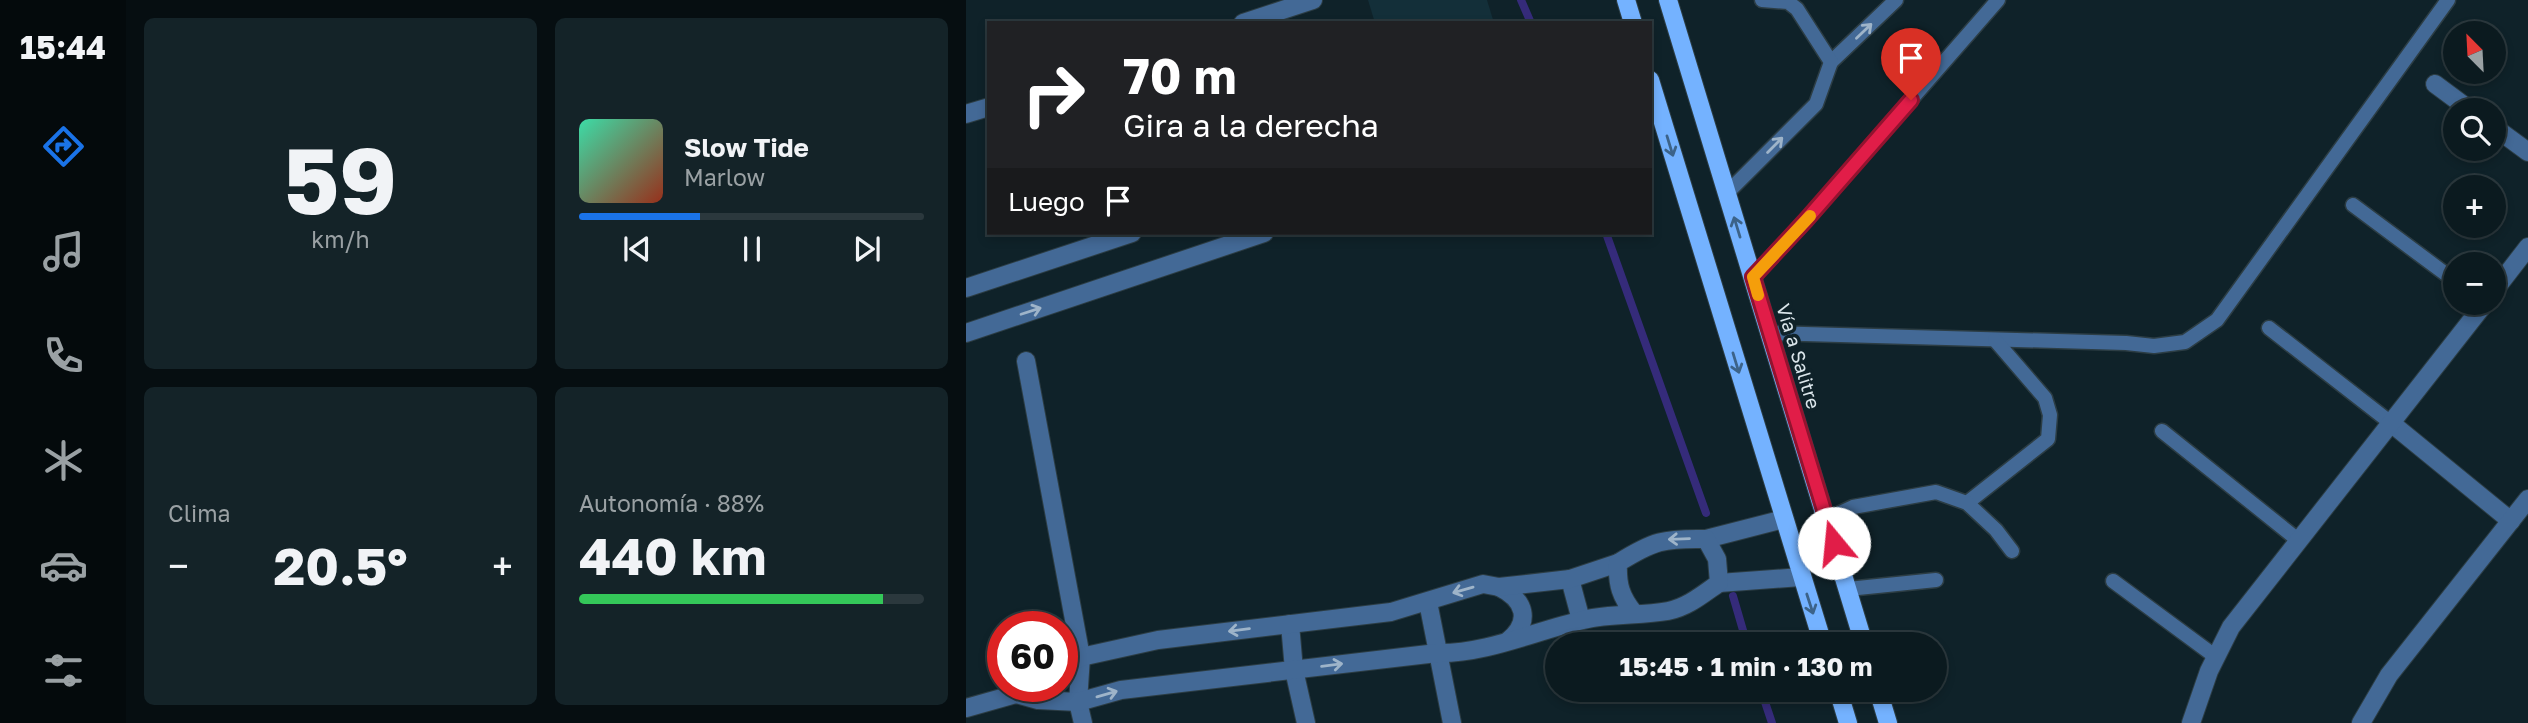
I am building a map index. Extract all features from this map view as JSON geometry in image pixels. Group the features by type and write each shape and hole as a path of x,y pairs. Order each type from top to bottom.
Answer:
{"main road":[{"path":"1626,0 1632,21"},
{"name":"Vía a Salitre","path":"1668,0 1860,632"},
{"path":"1652,89 1819,632"},
{"path":"1842,702 1849,723"},
{"path":"1882,702 1888,723"}],"street":[{"path":"1255,21 1274,18 1312,0"},
{"path":"2435,84 2454,98"},
{"path":"966,114 987,108"},
{"path":"2506,136 2528,152"},
{"path":"966,288 1126,235"},
{"path":"966,332 1258,235"},
{"path":"2506,275 2528,247"},
{"path":"2191,723 2216,657 2244,609 2475,315"},
{"path":"1026,361 1082,657 1078,702 1083,723"},
{"path":"2391,423 2511,521"},
{"path":"2361,723 2389,675 2528,499"},
{"path":"1499,587 1570,579 1618,563 1647,545 1660,541 1672,538 1706,539 1784,519"},
{"path":"1706,539 1717,559 1719,583"},
{"path":"1618,563 1617,582 1623,599 1634,613"},
{"path":"1078,702 1121,690 1451,653 1508,641 1581,620 1669,611 1692,602 1719,583 1801,577"},
{"path":"1570,579 1581,620"},
{"path":"1078,659 1158,640 1391,612 1483,584 1499,587 1513,594 1520,605 1524,620 1519,632 1508,641"},
{"path":"1428,601 1452,723"},
{"path":"1290,624 1294,670 1306,723"},
{"path":"966,708 987,701"}],"lane":[{"path":"1762,0 1788,2 1797,9 1831,62"},
{"path":"1727,193 1816,104 1831,62 1896,0"},
{"path":"1753,277 1998,0"},
{"path":"1769,333 2154,346 2185,342 2217,320 2448,0"},
{"path":"2353,205 2443,272"},
{"path":"2269,328 2391,423"},
{"path":"1966,503 2048,439 2050,415 2045,398 1995,340"},
{"path":"2162,431 2298,540"},
{"path":"1827,519 1853,507 1936,492 1966,503 1996,530 2012,551"},
{"path":"1847,589 1936,580"},
{"path":"2113,581 2216,657"}],"shaded area":[{"path":"1368,0 1487,0 1493,21 1374,21"}],"waterway":[{"path":"1521,0 1530,21"},
{"path":"1607,235 1706,513"},
{"path":"1733,596 1744,632"},
{"path":"1765,702 1772,723"}],"slow traffic":[{"path":"1758,295 1753,277 1810,216"}],"route":[{"path":"1834,543 1753,277 1911,100"}]}
